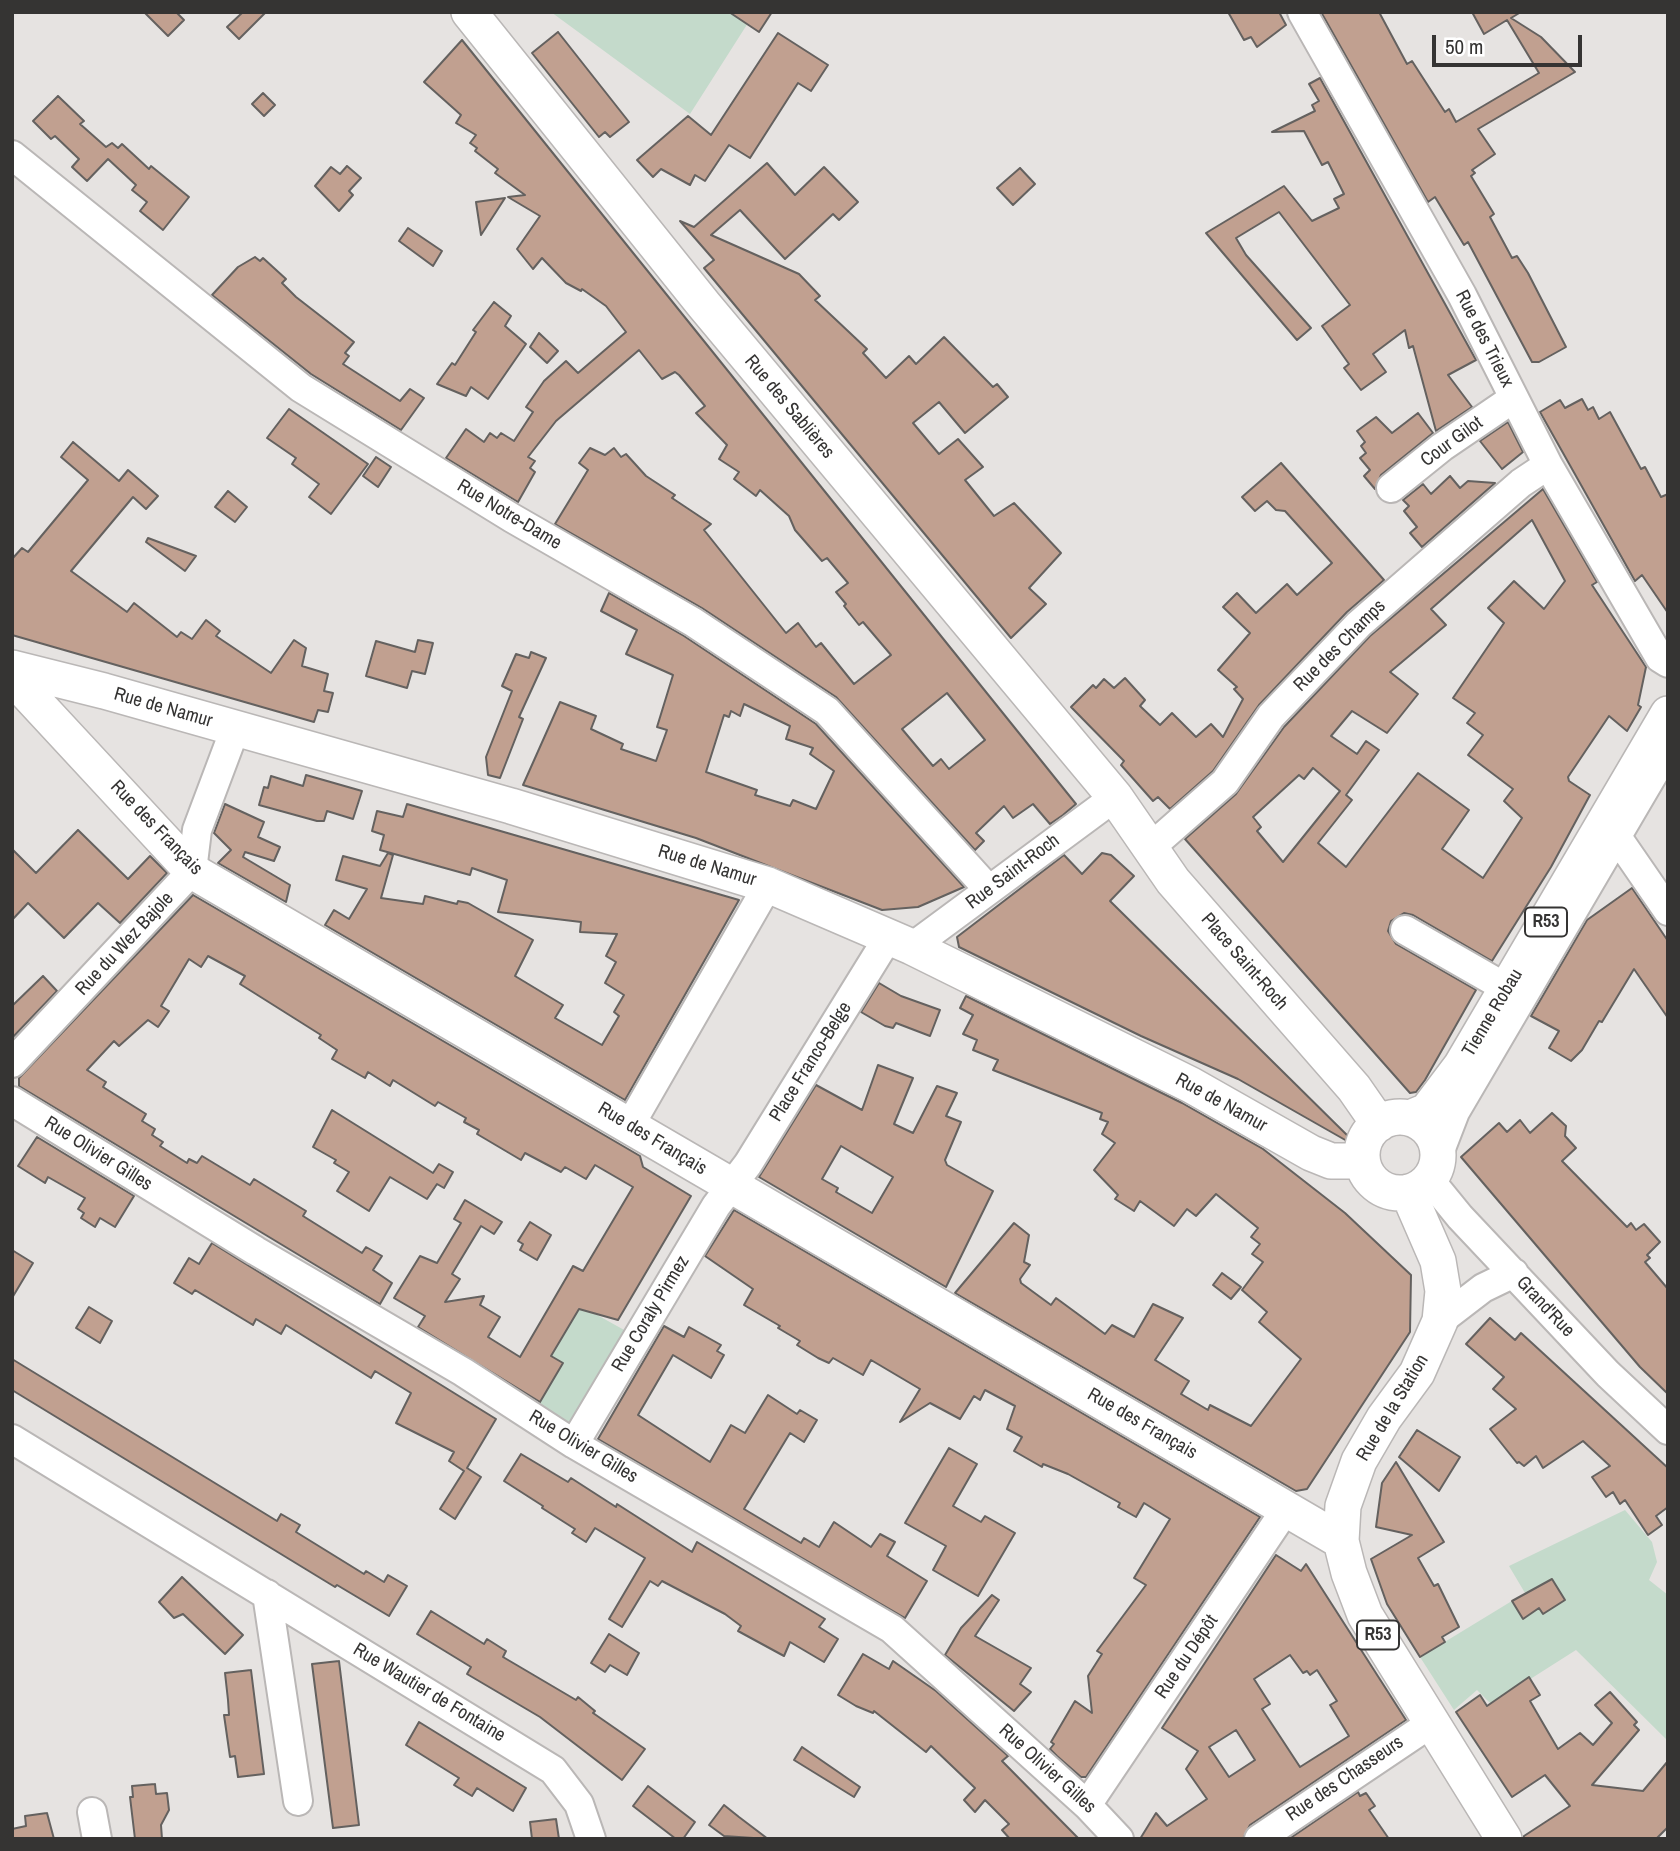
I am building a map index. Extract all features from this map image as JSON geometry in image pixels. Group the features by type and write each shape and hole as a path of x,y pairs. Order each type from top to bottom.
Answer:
{"main road":[{"name":"Rue des Sablières","path":"469,12 704,305 1115,797"},
{"name":"Rue de Namur","path":"12,668 511,806 768,885 900,942 1191,1085 1311,1153 1346,1163 1362,1161"},
{"name":"Rue des Français","path":"12,677 192,871 1341,1541"},
{"name":"Tienne Robau","path":"1395,1121 1427,1111 1437,1099 1508,989 1668,714"},
{"name":"Place Saint-Roch","path":"1115,797 1173,881 1354,1088 1395,1121"},
{"name":"R53","path":"1362,1161 1367,1136 1395,1121 1430,1133 1425,1176"},
{"path":"1362,1161 1366,1172 1384,1189 1425,1176"},
{"name":"Rue de la Station","path":"1425,1176 1443,1291 1440,1321 1417,1373 1384,1418 1359,1461 1343,1506 1341,1541 1349,1573 1365,1615 1504,1839"}],"street":[{"name":"Rue des Trieux","path":"1302,12 1462,295 1548,465 1660,658 1668,663"},
{"name":"Rue Notre-Dame","path":"12,155 301,388 512,518 693,622 827,711 989,890"},
{"name":"Cour Gilot","path":"1391,488 1441,447 1514,398"},
{"name":"Rue des Champs","path":"1151,847 1225,782 1271,716 1359,624 1521,483 1548,465"},
{"path":"192,871 197,830 235,729"},
{"name":"Tienne Robau","path":"1425,1176 1455,1112 1668,749"},
{"name":"Rue Saint-Roch","path":"900,942 989,890 1115,797"},
{"path":"1617,837 1668,911"},
{"name":"Rue du Wez Bajole","path":"12,1063 192,871"},
{"path":"630,1125 768,885"},
{"path":"1405,930 1508,989"},
{"name":"Place Franco-Belge","path":"730,1185 748,1164 900,942"},
{"name":"Rue Olivier Gilles","path":"12,1101 256,1251 463,1372 574,1444 892,1629 1087,1805 1119,1839"},
{"name":"Grand'Rue","path":"1425,1176 1608,1374 1668,1430"},
{"name":"Rue Coraly Pirmez","path":"574,1444 730,1185"},
{"path":"1440,1321 1483,1289 1514,1273"},
{"name":"Rue Wautier de Fontaine","path":"12,1439 531,1755 552,1770 579,1804 592,1839"},
{"name":"Rue du Dépôt","path":"1087,1805 1286,1509"},
{"path":"267,1594 298,1801"},
{"name":"Rue des Chasseurs","path":"1259,1839 1433,1722"}],"green space":[{"path":"551,12 755,12 690,114"},
{"path":"563,1282 582,1293 581,1306 626,1331 570,1424 505,1384"},
{"path":"1625,1510 1652,1542 1657,1562 1649,1580 1668,1595 1668,1741 1576,1650 1491,1704 1477,1690 1454,1710 1420,1657 1525,1593 1509,1566"}],"building":[{"path":"144,12 176,12 184,20 168,36"},
{"path":"243,12 266,12 239,39 227,27"},
{"path":"729,12 772,12 759,32"},
{"path":"1228,12 1279,12 1286,25 1257,47 1251,37 1244,40"},
{"path":"1321,12 1379,12 1407,64 1412,61 1445,112 1449,109 1456,122 1539,73 1507,20 1484,34 1472,12 1521,12 1511,18 1541,37 1575,72 1478,129 1495,154 1472,170 1475,173 1471,176 1494,214 1490,217 1512,258 1517,256 1528,273 1566,347 1539,362 1532,362 1468,242 1464,245 1435,197 1428,202"},
{"path":"558,32 629,122 610,137 605,132 599,137 532,53"},
{"path":"778,33 828,65 811,91 798,83 750,158 729,145 705,181 695,175 690,185 661,169 653,177 637,160 688,116 711,135"},
{"path":"462,40 1076,804 1050,824 1033,804 1013,818 1004,806 976,833 984,841 975,850 836,697 702,608 555,524 588,470 579,463 590,448 605,455 614,448 621,457 626,454 646,476 675,495 672,498 711,524 704,530 786,633 798,623 816,647 821,643 854,684 891,655 863,622 859,625 844,606 846,604 836,592 848,583 827,558 822,561 795,530 789,516 760,490 756,496 734,479 739,472 719,459 727,445 696,413 705,406 675,372 662,379 639,350 556,421 528,457 535,461 530,468 535,472 518,502 446,458 466,429 484,442 490,433 497,438 501,433 514,441 533,412 526,407 544,381 566,361 578,373 626,332 606,306 582,289 581,291 566,283 542,258 533,269 517,249 540,216 508,197 525,195 495,173 498,169 475,151 477,148 470,143 476,135 456,123 461,115 424,82","holes":["947,693 985,740 949,769 941,759 933,766 902,729"]},
{"path":"1320,78 1476,360 1448,375 1472,407 1436,431 1413,346 1409,348 1405,330 1373,354 1386,372 1361,390 1344,368 1349,364 1322,326 1350,305 1279,212 1236,238 1246,255 1311,328 1297,340 1206,233 1284,186 1312,221 1339,208 1334,199 1344,194 1328,162 1322,165 1304,131 1272,132 1315,111 1312,105 1319,101 1309,84"},
{"path":"263,93 275,105 264,116 252,104"},
{"path":"58,96 84,121 80,124 106,147 112,143 118,148 122,144 149,169 151,166 189,197 163,230 140,211 147,202 132,190 136,185 108,159 87,181 72,167 79,159 55,136 51,139 33,121"},
{"path":"767,163 795,195 824,167 858,202 839,220 833,214 785,259 740,210 711,235 799,274 820,296 815,300 867,349 863,353 886,378 909,356 916,364 944,337 993,387 997,384 1008,397 965,433 939,402 913,423 939,454 958,439 983,467 965,480 994,516 1014,503 1061,553 1029,588 1046,604 1011,638 704,268 714,260 680,221 694,227"},
{"path":"347,166 361,178 349,191 353,195 339,211 315,186 331,167 340,174"},
{"path":"1020,168 1035,184 1013,205 997,188"},
{"path":"505,198 481,235 476,202"},
{"path":"408,228 442,251 433,266 399,241"},
{"path":"255,257 260,261 263,258 286,279 282,283 296,297 354,342 345,353 349,356 343,364 400,401 410,389 424,398 401,430 311,374 212,295 238,267"},
{"path":"494,302 511,316 505,326 526,344 488,399 471,387 466,396 437,384 452,363 455,365 476,332 473,330"},
{"path":"539,333 558,351 547,363 530,347"},
{"path":"1582,399 1588,410 1593,407 1599,419 1610,412 1641,469 1645,467 1661,497 1668,494 1668,613 1642,575 1635,581 1540,412 1560,400 1565,408"},
{"path":"289,409 368,464 331,514 309,497 319,484 292,464 296,458 267,438"},
{"path":"1418,413 1433,433 1381,475 1375,489 1364,476 1370,470 1360,458 1366,453 1361,446 1365,442 1357,431 1376,417 1392,433"},
{"path":"1508,422 1523,452 1502,469 1480,441"},
{"path":"73,442 119,481 128,470 158,496 146,509 133,497 71,571 127,612 134,603 177,637 181,632 192,639 206,620 220,631 216,636 271,673 294,640 306,648 302,666 328,674 324,691 333,693 328,712 318,710 314,722 12,635 12,559 22,548 28,552 88,480 61,457"},
{"path":"376,457 391,467 378,487 363,476"},
{"path":"1281,463 1384,580 1347,612 1259,705 1213,771 1170,809 1158,797 1153,801 1121,765 1124,761 1071,707 1093,685 1096,688 1104,679 1114,688 1125,678 1145,700 1140,706 1160,725 1172,713 1196,737 1211,724 1223,737 1243,699 1234,689 1237,687 1218,670 1250,633 1223,607 1237,593 1256,613 1287,584 1297,595 1332,563 1285,511 1276,510 1267,501 1255,511 1242,497"},
{"path":"1450,476 1460,488 1468,481 1495,483 1422,547 1410,533 1417,527 1404,511 1409,506 1403,500 1423,484 1431,494"},
{"path":"1543,489 1597,582 1592,585 1646,667 1638,705 1641,707 1627,731 1609,716 1568,777 1569,781 1590,795 1551,867 1492,961 1413,915 1404,913 1391,921 1388,931 1396,944 1476,990 1425,1080 1416,1092 1410,1093 1185,839 1236,794 1284,727 1370,636","holes":["1532,520 1565,581 1544,609 1514,581 1488,608 1504,623 1453,698 1475,713 1467,723 1483,735 1468,755 1513,789 1504,801 1522,818 1483,878 1442,849 1469,810 1418,773 1346,867 1318,843 1352,800 1346,795 1379,750 1366,741 1357,754 1331,736 1352,711 1387,733 1418,694 1390,672 1446,625 1431,609","1313,768 1340,791 1283,862 1257,831 1261,827 1253,817 1299,775 1304,779"]},
{"path":"228,491 247,507 235,522 215,507"},
{"path":"148,538 196,556 185,571 146,542"},
{"path":"609,593 684,636 816,724 964,887 918,907 882,910 696,838 523,785 560,702 596,716 591,729 623,744 621,749 656,761 667,730 657,727 673,675 626,654 637,630 601,611","holes":["744,704 790,726 786,739 813,748 810,754 834,771 816,809 793,800 790,806 755,795 757,790 706,772 724,715 729,717 731,711 740,716"]},
{"path":"418,640 433,643 425,674 412,671 407,688 366,676 376,641 415,652"},
{"path":"531,652 546,658 519,717 523,719 500,778 488,775 486,757 512,691 502,686 516,654 529,658"},
{"path":"306,775 362,791 353,819 327,811 324,821 317,821 259,805 264,787 268,788 271,776 303,786"},
{"path":"225,804 264,822 258,837 280,847 274,861 245,852 243,857 290,885 286,902 218,863 231,850 214,833"},
{"path":"407,804 739,900 625,1100 325,925 334,910 349,919 367,889 336,880 343,856 380,866 388,853 393,855 381,898 423,904 425,896 457,904 458,901 468,903 533,940 515,976 563,1005 555,1018 602,1045 619,1016 614,1012 624,995 605,983 616,962 606,956 617,934 580,932 581,922 498,912 507,880 472,868 470,875 380,850 384,835 372,831 377,811 403,817"},
{"path":"78,830 128,879 150,856 167,873 120,923 98,903 64,938 28,903 12,920 12,849 36,873"},
{"path":"1102,853 1111,855 1134,876 1110,901 1353,1141 1347,1141 1238,1079 1141,1036 959,947 957,937 1064,855 1082,874"},
{"path":"1632,888 1668,941 1668,1018 1634,969 1602,1022 1599,1021 1582,1050 1571,1061 1549,1048 1559,1031 1531,1016 1587,920"},
{"path":"193,895 640,1156 643,1167 691,1196 618,1320 579,1309 551,1356 563,1363 540,1402 418,1327 425,1316 394,1298 420,1256 437,1263 461,1223 454,1219 465,1200 502,1222 494,1234 481,1226 452,1274 460,1279 445,1302 484,1296 480,1305 500,1317 488,1337 520,1357 573,1266 583,1271 633,1187 595,1165 586,1179 565,1167 561,1172 525,1153 521,1160 477,1134 479,1130 464,1122 466,1118 438,1102 435,1106 393,1080 390,1086 368,1072 365,1078 332,1059 337,1050 319,1038 321,1035 240,984 245,976 208,956 201,967 189,959 161,1006 169,1011 158,1027 148,1020 119,1046 114,1041 87,1070 106,1082 103,1087 146,1114 142,1121 155,1129 152,1135 163,1142 160,1146 187,1163 189,1159 197,1163 202,1156 250,1185 254,1179 306,1211 303,1216 362,1253 366,1247 382,1256 373,1270 392,1283 380,1304 19,1086 19,1078"},
{"path":"43,976 57,991 12,1038 12,1006"},
{"path":"879,983 901,996 940,1010 930,1036 896,1023 893,1028 885,1026 861,1012"},
{"path":"966,996 1182,1103 1263,1149 1345,1213 1411,1275 1410,1332 1307,1489 1296,1491 955,1293 1014,1223 1029,1235 1024,1262 1030,1265 1020,1279 1021,1283 1051,1305 1056,1298 1105,1334 1112,1325 1134,1337 1153,1304 1183,1318 1155,1360 1189,1381 1181,1394 1208,1410 1210,1405 1251,1426 1301,1359 1259,1322 1267,1312 1242,1290 1263,1262 1252,1254 1260,1244 1251,1237 1258,1228 1216,1194 1196,1216 1187,1209 1174,1226 1140,1201 1134,1211 1115,1199 1118,1195 1094,1170 1115,1143 1102,1134 1108,1122 1100,1119 1102,1113 993,1070 998,1060 973,1050 977,1040 963,1034 973,1015 960,1008"},
{"path":"878,1065 913,1078 894,1124 913,1133 937,1086 957,1093 946,1116 961,1122 945,1160 947,1165 993,1191 946,1287 759,1177 816,1085 862,1110","holes":["841,1146 893,1177 872,1213 836,1192 838,1188 822,1179"]},
{"path":"332,1110 433,1173 439,1164 453,1172 444,1188 437,1184 427,1199 390,1177 369,1211 337,1191 349,1172 334,1163 336,1160 313,1147"},
{"path":"1552,1113 1566,1126 1565,1136 1576,1148 1562,1161 1627,1227 1631,1223 1636,1230 1644,1224 1660,1242 1647,1255 1650,1258 1645,1262 1668,1289 1668,1394 1640,1367 1461,1157 1499,1123 1507,1132 1520,1120 1530,1133"},
{"path":"37,1137 134,1196 115,1227 100,1218 95,1227 81,1218 84,1213 78,1209 85,1198 48,1177 45,1183 18,1166"},
{"path":"734,1210 1260,1517 1086,1777 1081,1777 1050,1749 1054,1744 1051,1742 1075,1701 1092,1713 1088,1676 1102,1654 1097,1651 1146,1585 1134,1578 1170,1519 1144,1503 1136,1517 1118,1507 1120,1503 1068,1474 1043,1464 1042,1467 1014,1451 1022,1437 1007,1429 1015,1406 985,1390 980,1400 974,1396 960,1419 930,1403 900,1422 920,1389 871,1360 863,1375 833,1358 829,1363 818,1358 797,1345 800,1341 778,1328 780,1326 744,1305 753,1289 705,1256"},
{"path":"530,1222 551,1235 537,1260 520,1250 523,1244 518,1241"},
{"path":"212,1243 496,1419 467,1468 481,1477 455,1519 440,1509 464,1471 449,1461 454,1452 396,1423 411,1393 375,1371 371,1378 286,1325 281,1334 256,1319 253,1325 195,1290 192,1294 174,1283 189,1258 199,1264"},
{"path":"12,1250 33,1263 12,1298"},
{"path":"1222,1273 1241,1287 1231,1299 1213,1285"},
{"path":"89,1307 112,1321 100,1343 76,1328"},
{"path":"1490,1318 1515,1340 1521,1333 1668,1468 1668,1507 1656,1516 1662,1525 1648,1535 1625,1500 1620,1504 1613,1492 1606,1497 1592,1477 1610,1466 1583,1441 1543,1468 1536,1456 1524,1466 1517,1463 1490,1429 1516,1409 1493,1389 1504,1377 1466,1344"},
{"path":"664,1326 684,1337 689,1327 721,1345 717,1351 724,1355 711,1378 673,1355 638,1415 710,1462 731,1425 745,1433 768,1395 797,1414 800,1410 817,1420 804,1442 790,1433 744,1509 801,1543 804,1538 819,1547 834,1522 871,1547 880,1534 895,1542 887,1556 927,1581 905,1618 598,1439"},
{"path":"12,1359 277,1521 281,1514 300,1525 296,1532 364,1574 366,1571 384,1582 388,1575 407,1586 389,1616 337,1585 335,1587 12,1390"},
{"path":"1417,1430 1460,1457 1439,1491 1399,1457"},
{"path":"949,1448 977,1464 953,1506 981,1522 985,1516 1015,1533 978,1596 933,1570 946,1546 905,1523"},
{"path":"521,1454 568,1482 571,1478 616,1507 617,1504 692,1552 697,1542 825,1619 819,1627 838,1639 824,1662 790,1642 784,1656 738,1631 741,1626 725,1614 662,1581 658,1586 650,1581 622,1627 609,1619 645,1558 595,1528 586,1542 572,1533 575,1529 504,1481"},
{"path":"1396,1462 1444,1542 1418,1558 1434,1586 1438,1584 1459,1627 1442,1637 1445,1642 1420,1657 1387,1604 1371,1559 1412,1535 1376,1527 1382,1483"},
{"path":"1276,1555 1301,1571 1306,1564 1406,1720 1250,1825 1243,1839 1140,1839 1156,1813 1167,1826 1207,1799 1186,1769 1198,1751 1162,1728","holes":["1290,1655 1303,1673 1307,1671 1310,1675 1317,1670 1337,1701 1330,1705 1349,1736 1300,1767 1262,1709 1270,1704 1254,1679","1236,1730 1255,1760 1229,1777 1209,1747"]},
{"path":"182,1577 243,1635 225,1654 183,1614 174,1618 159,1602"},
{"path":"1552,1579 1565,1600 1543,1614 1539,1608 1523,1619 1512,1601"},
{"path":"992,1595 999,1600 975,1636 1031,1668 1020,1684 1031,1692 1014,1711 945,1655 961,1628"},
{"path":"431,1611 484,1644 487,1639 506,1651 503,1657 576,1700 578,1697 595,1711 593,1713 645,1749 622,1780 540,1717 467,1674 471,1667 417,1634"},
{"path":"609,1634 639,1653 627,1675 610,1665 605,1672 591,1663"},
{"path":"863,1654 889,1669 893,1661 936,1691 1008,1756 1002,1761 1079,1839 1010,1839 1002,1830 1009,1824 985,1800 975,1812 964,1800 975,1788 931,1746 926,1752 874,1711 873,1713 856,1706 838,1695"},
{"path":"339,1661 359,1825 333,1828 312,1664"},
{"path":"251,1670 264,1774 238,1777 235,1756 230,1757 224,1715 229,1715 225,1673"},
{"path":"1529,1677 1540,1695 1530,1701 1558,1749 1580,1733 1593,1745 1612,1723 1595,1705 1610,1692 1637,1722 1634,1725 1639,1730 1592,1785 1643,1791 1668,1761 1668,1827 1656,1839 1524,1839 1524,1836 1570,1806 1545,1775 1512,1797 1456,1712 1480,1695 1487,1706"},
{"path":"419,1722 526,1788 513,1811 477,1788 472,1796 454,1785 459,1778 406,1745"},
{"path":"802,1747 860,1787 854,1797 794,1760"},
{"path":"155,1784 156,1794 167,1793 169,1810 161,1825 162,1839 135,1839 130,1797 133,1797 132,1786"},
{"path":"648,1786 695,1822 683,1839 676,1839 633,1806"},
{"path":"1358,1792 1360,1796 1366,1793 1375,1806 1369,1810 1389,1839 1289,1839"},
{"path":"724,1805 768,1839 724,1836 709,1825"},
{"path":"47,1813 54,1839 12,1839 12,1829 26,1826 25,1816"},
{"path":"556,1819 559,1839 532,1839 530,1822"}]}
